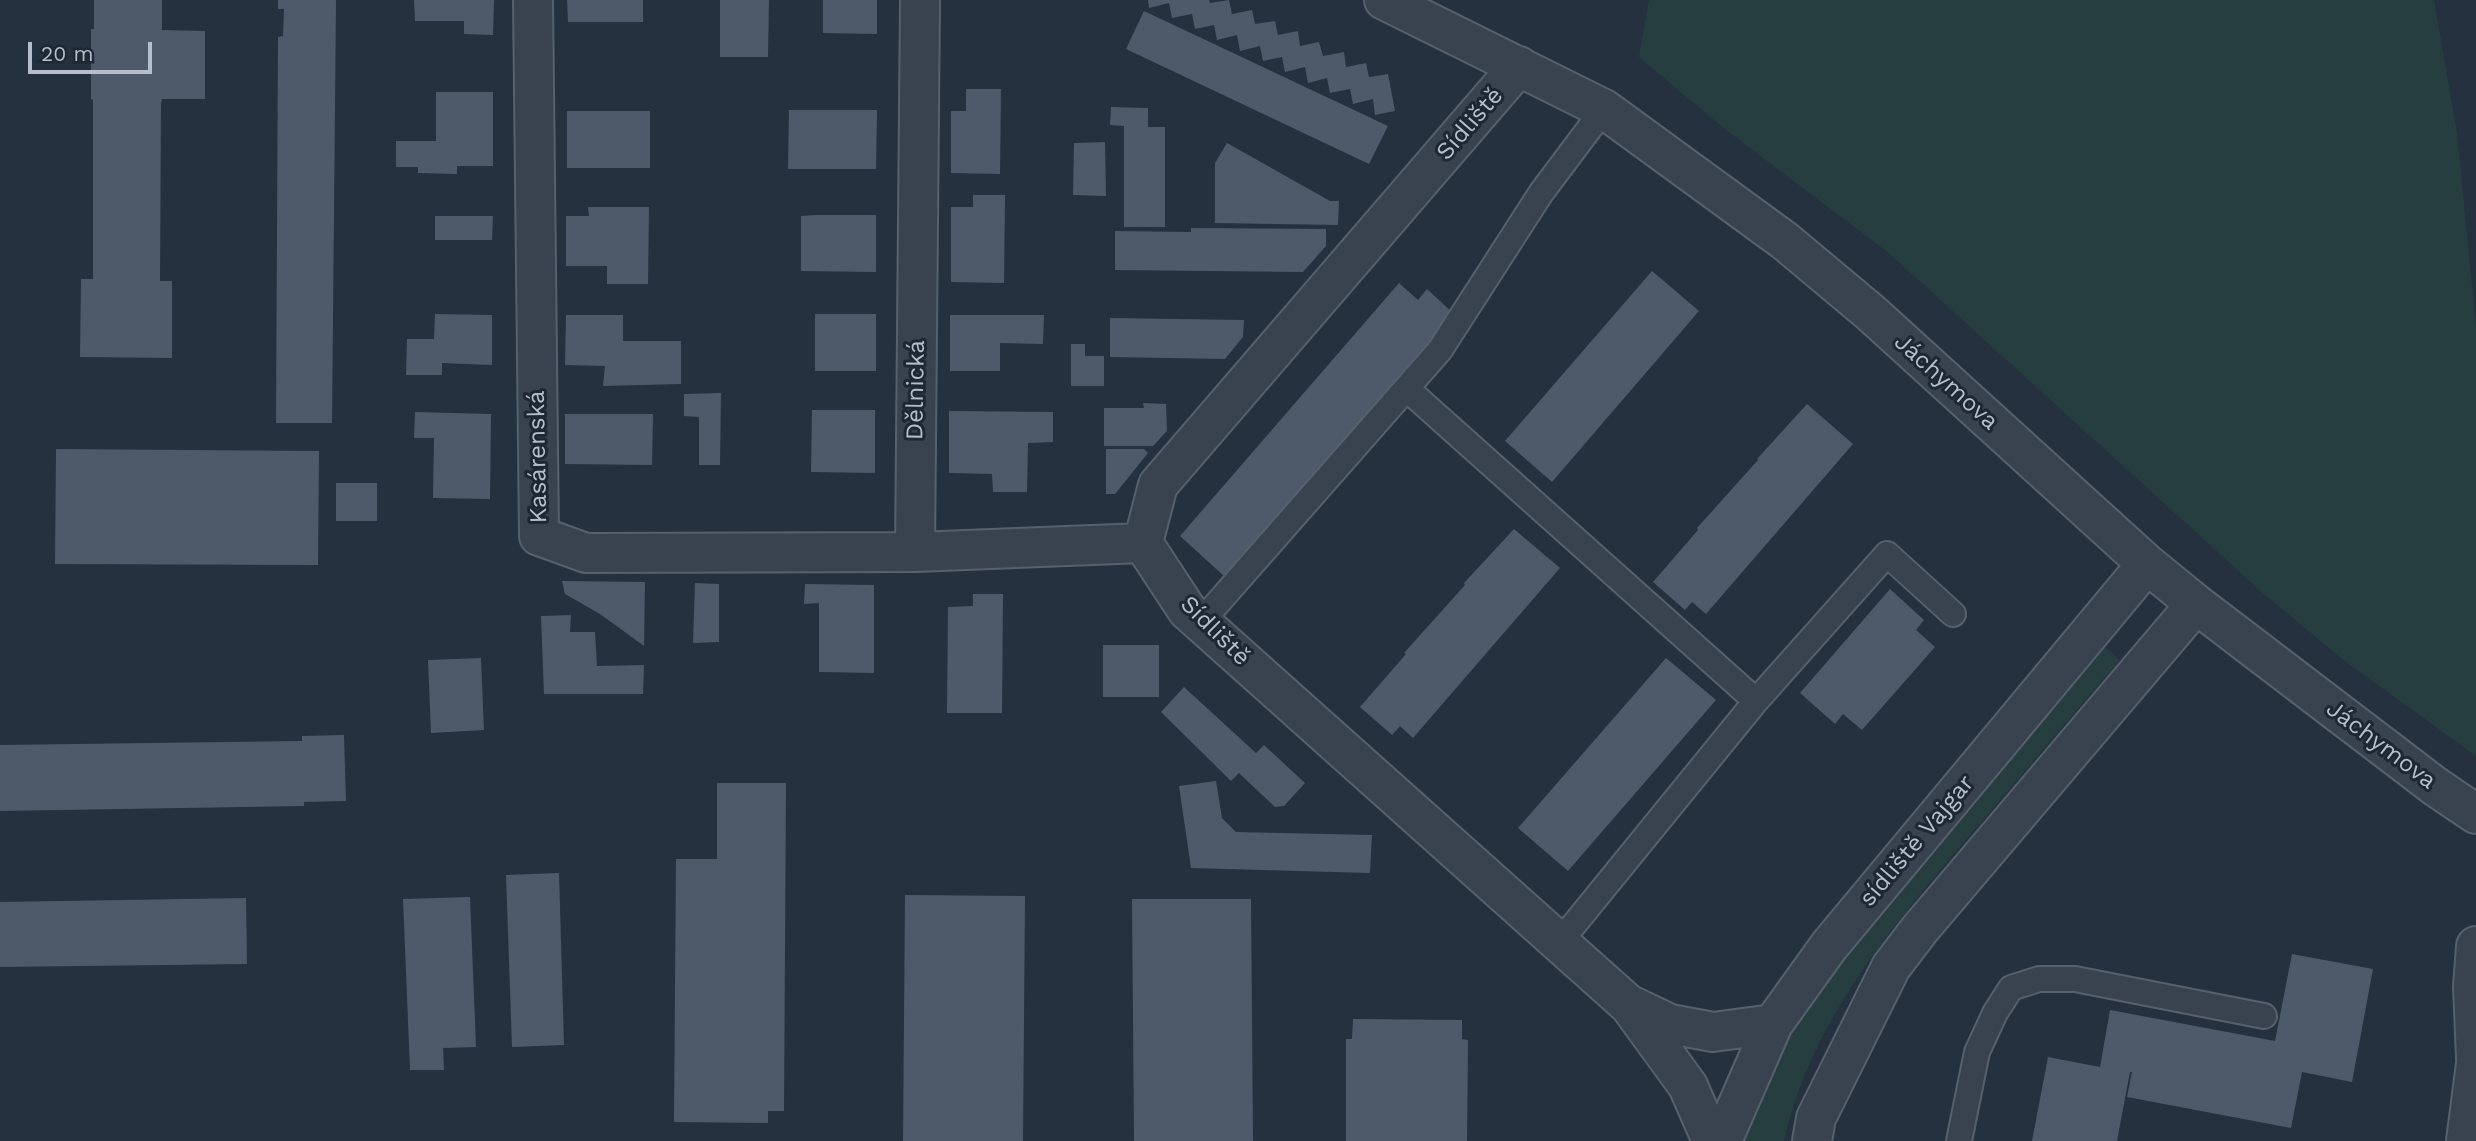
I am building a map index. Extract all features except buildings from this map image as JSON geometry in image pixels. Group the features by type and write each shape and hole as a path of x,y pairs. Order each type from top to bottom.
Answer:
{"street":[{"name":"Kasárenská","path":"533,0 539,536 586,553 915,552"},
{"name":"Dělnická","path":"915,552 920,0"},
{"name":"Jáchymova","path":"1384,0 1422,9 1519,66 1604,109 1785,241 1839,286 2147,564 2436,787 2476,814"},
{"name":"Sídliště","path":"1519,66 1158,485 1143,543 1187,610 1629,1005"},
{"path":"915,552 1143,543"},
{"name":"sídliště Vajgar","path":"1722,1141 1773,1024 1829,946 2147,564"},
{"path":"1812,1141 1816,1118 1891,967 1920,929 2196,604"},
{"path":"2476,946 2473,987 2476,1058"},
{"path":"1629,1005 1670,1024 1713,1032 1773,1024"},
{"path":"1629,1005 1688,1086 1712,1141"},
{"path":"2466,1141 2476,1064"}],"lane":[{"path":"1201,622 1440,350 1541,193 1604,109"},
{"path":"1407,389 1756,701"},
{"path":"1559,943 1756,701 1887,554 1953,614"},
{"path":"1959,1141 1977,1052 1995,1013 2011,988 2039,978 2075,979 2264,1016"}],"green space":[{"path":"1649,0 2434,0 2457,133 2476,326 2476,756 2346,662 2264,594 1890,254 1721,126 1639,57"},
{"path":"2105,647 2120,660 1918,897 1861,972 1815,1053 1797,1096 1784,1141 1743,1141 1801,1012 1816,991"}]}
